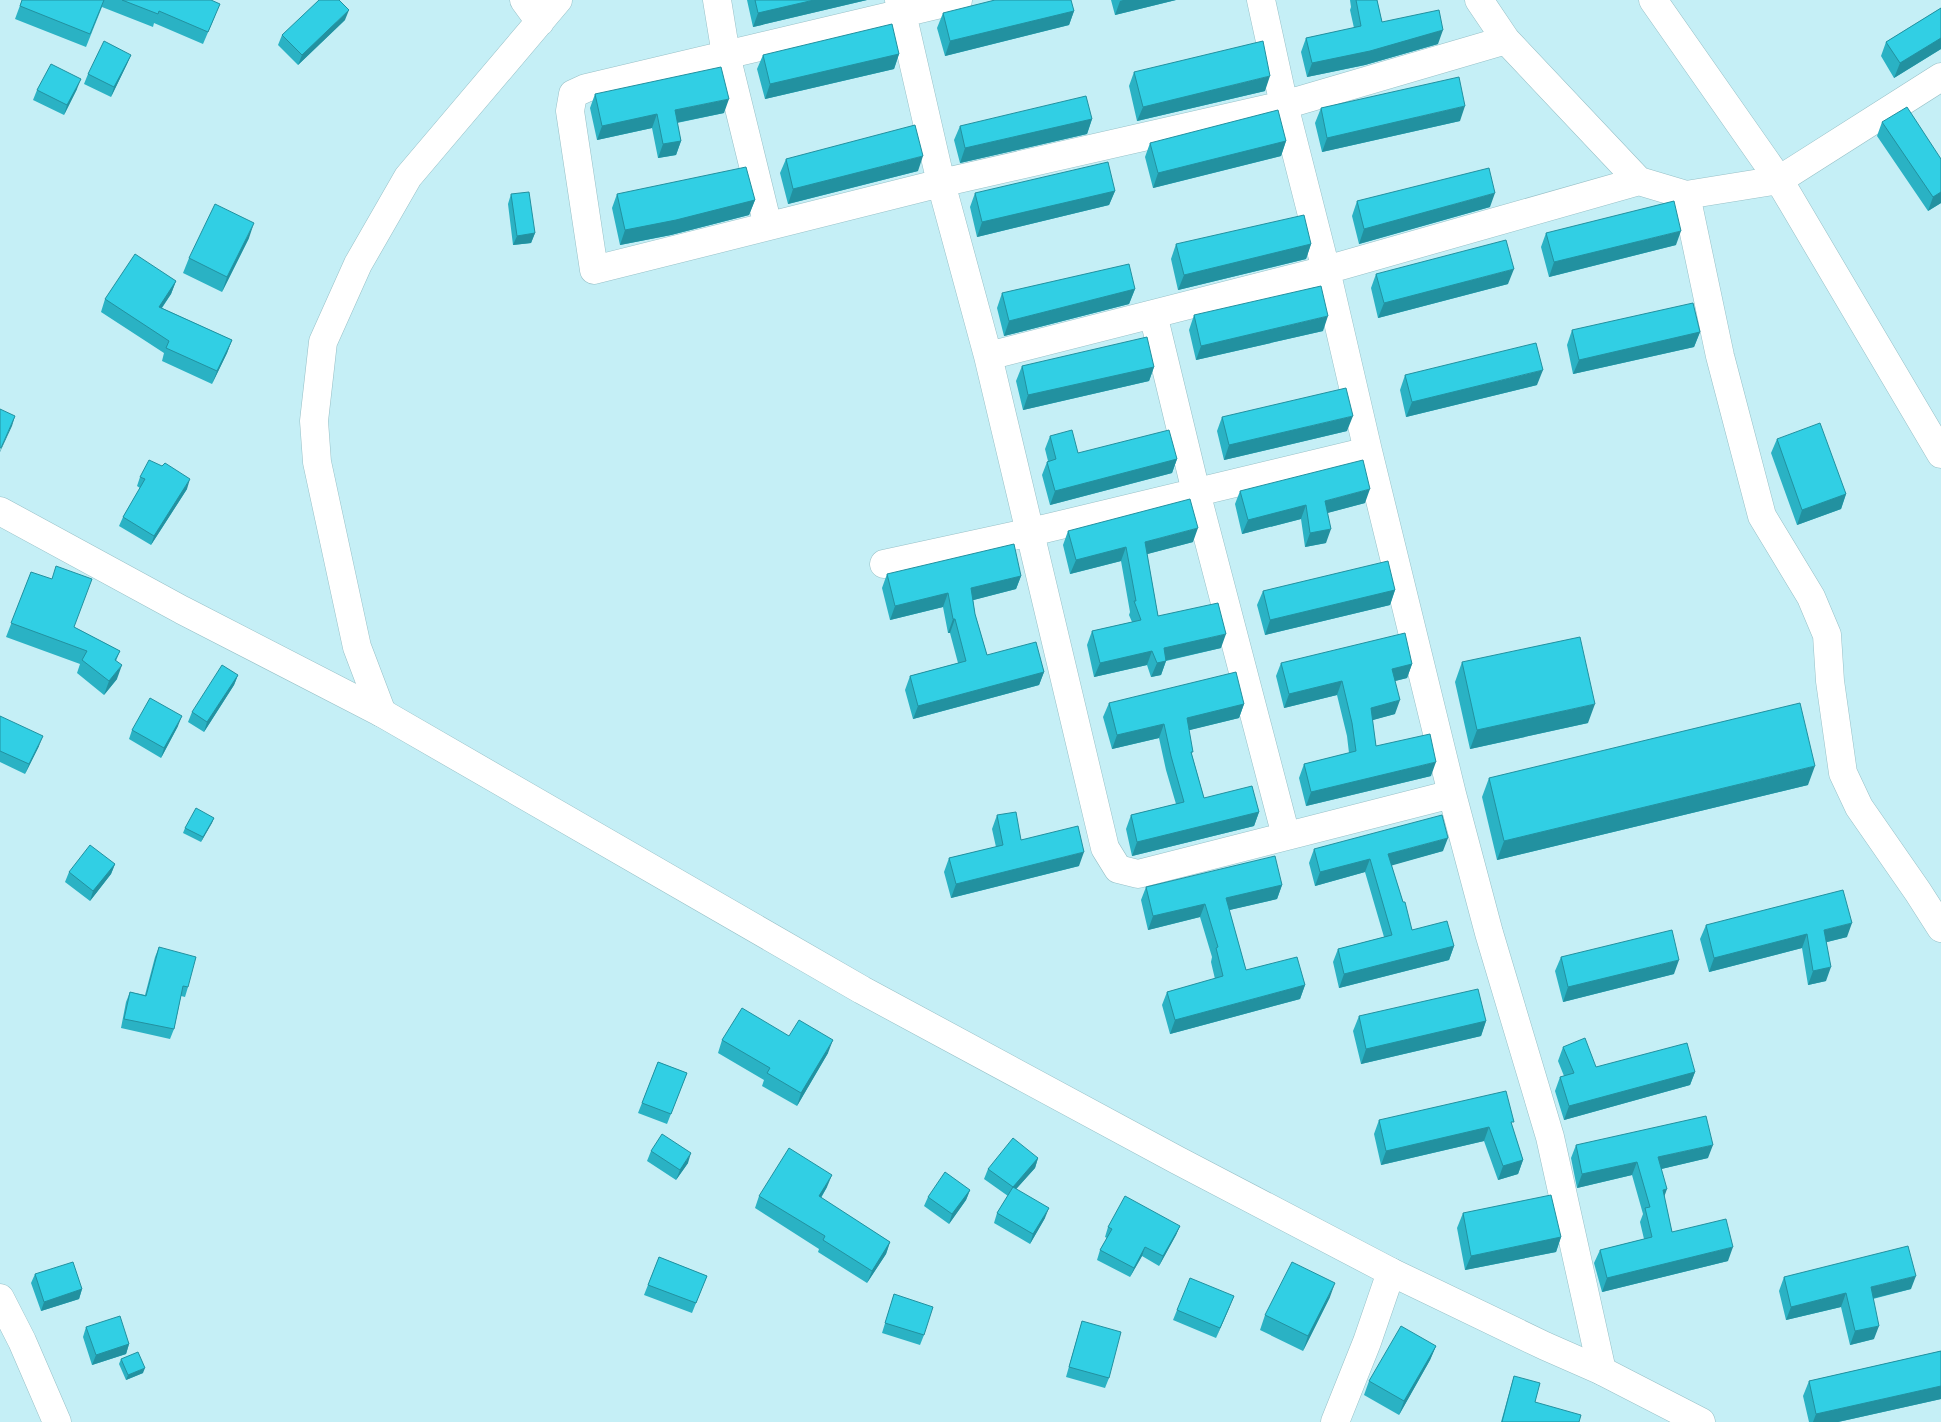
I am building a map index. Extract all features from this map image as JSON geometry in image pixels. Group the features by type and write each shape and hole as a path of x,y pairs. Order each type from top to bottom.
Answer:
{"street":[{"path":"524,0 540,22"},
{"path":"382,713 357,646 317,462 314,421 323,342 358,264 408,177 558,0"},
{"path":"717,0 726,55 768,226"},
{"path":"958,0 901,7 726,55 586,88 573,94 570,111 594,270 941,183 1284,105 1506,40"},
{"path":"1260,0 1452,794 1488,933 1550,1137 1602,1371"},
{"path":"1479,0 1506,40 1639,181 1686,195 1779,180 1941,77"},
{"path":"1653,0 1779,180 1941,454"},
{"path":"901,7 941,183 988,356 1105,848 1118,869 1138,874 1452,794"},
{"path":"988,356 1326,270 1639,181"},
{"path":"1686,195 1720,356 1762,516 1811,597 1827,635 1830,681 1843,773 1859,808 1941,928"},
{"path":"1153,314 1196,492 1286,836"},
{"path":"884,564 1031,532 1368,451"},
{"path":"0,511 182,610 382,713 862,990 1177,1160 1391,1272 1545,1346 1602,1371 1701,1422"},
{"path":"1335,1422 1367,1342 1391,1272"},
{"path":"0,1298 22,1341 57,1422"}],"building":[{"path":"22,0 104,0 90,34 20,6"},
{"path":"122,0 211,0 220,4 208,32 159,11 158,14"},
{"path":"319,0 339,0 349,10 302,55 282,35"},
{"path":"755,0 814,0 758,13"},
{"path":"995,0 1071,0 1074,11 950,41 943,13"},
{"path":"1356,0 1377,0 1382,22 1439,10 1443,30 1370,51 1312,63 1306,38 1361,26"},
{"path":"1941,8 1941,38 1900,63 1886,42"},
{"path":"892,24 899,54 770,84 763,55"},
{"path":"104,41 131,55 114,87 88,74"},
{"path":"1263,41 1270,76 1143,107 1134,72"},
{"path":"51,64 81,79 67,105 37,90"},
{"path":"721,67 729,99 675,110 681,141 663,144 657,114 602,126 595,94"},
{"path":"1459,77 1465,106 1327,138 1321,108"},
{"path":"1086,96 1092,119 965,148 960,126"},
{"path":"1907,107 1941,159 1941,192 1933,197 1882,122"},
{"path":"1278,110 1286,141 1158,173 1150,143"},
{"path":"915,125 923,156 793,189 786,159"},
{"path":"1108,162 1115,191 982,222 975,193"},
{"path":"746,167 755,200 676,220 625,230 617,194"},
{"path":"1489,168 1495,193 1364,229 1357,201"},
{"path":"529,192 535,233 517,236 511,194"},
{"path":"1674,201 1681,231 1554,262 1546,233"},
{"path":"215,204 254,223 227,277 189,258"},
{"path":"1304,215 1311,244 1184,275 1176,244"},
{"path":"1506,240 1514,269 1384,303 1376,274"},
{"path":"135,254 176,281 159,307 232,340 217,371 166,348 169,341 105,299"},
{"path":"1129,264 1135,289 1009,321 1002,293"},
{"path":"1321,286 1328,316 1201,346 1194,315"},
{"path":"1693,303 1700,332 1579,360 1572,330"},
{"path":"1147,337 1154,367 1028,395 1022,366"},
{"path":"1536,343 1543,370 1412,402 1405,375"},
{"path":"1346,388 1353,416 1229,445 1222,417"},
{"path":"0,409 15,416 1,448 0,448"},
{"path":"1820,423 1846,494 1802,510 1777,439"},
{"path":"1072,430 1078,453 1169,430 1177,459 1055,491 1047,462 1056,459 1050,436"},
{"path":"149,460 162,466 165,463 190,479 154,536 123,517 145,479 140,477"},
{"path":"1363,460 1370,489 1325,501 1331,529 1310,533 1306,505 1248,520 1240,491"},
{"path":"1190,499 1198,528 1145,542 1158,616 1218,603 1226,634 1164,648 1166,661 1157,663 1152,651 1100,663 1092,631 1141,620 1134,601 1136,601 1126,547 1076,560 1068,531"},
{"path":"1014,544 1021,576 971,588 975,614 987,655 1036,642 1044,672 918,706 910,676 966,661 955,619 953,619 948,593 895,606 887,574"},
{"path":"1388,561 1395,590 1270,620 1263,591"},
{"path":"56,566 92,579 74,627 120,651 115,660 122,665 109,681 82,660 87,651 11,623 31,572 52,579"},
{"path":"1405,633 1412,664 1392,669 1400,700 1371,708 1376,746 1430,734 1436,762 1311,792 1304,764 1356,751 1352,723 1342,681 1289,694 1281,663"},
{"path":"1580,637 1595,704 1477,730 1462,662"},
{"path":"222,665 238,675 207,722 192,712"},
{"path":"1236,672 1244,704 1187,718 1193,752 1191,752 1204,798 1252,786 1259,812 1137,842 1131,815 1184,802 1164,724 1117,735 1109,703"},
{"path":"150,698 182,716 164,748 132,730"},
{"path":"1800,703 1815,766 1504,841 1489,778"},
{"path":"0,716 43,736 29,764 0,751"},
{"path":"196,808 214,818 203,837 185,828"},
{"path":"1016,812 1021,840 1078,826 1084,852 956,884 949,858 1003,845 997,815"},
{"path":"1442,815 1448,838 1388,854 1403,902 1405,902 1412,930 1447,921 1454,946 1344,974 1338,949 1392,935 1370,859 1320,872 1314,849"},
{"path":"90,845 115,864 93,891 69,872"},
{"path":"1275,856 1282,885 1226,898 1246,970 1297,957 1305,985 1175,1020 1167,992 1223,976 1216,948 1218,947 1205,904 1153,916 1146,887"},
{"path":"1843,890 1852,923 1824,930 1831,967 1813,971 1807,934 1714,958 1706,925"},
{"path":"1672,930 1679,960 1568,987 1561,957"},
{"path":"159,947 196,957 188,987 183,986 174,1029 124,1019 130,992 146,996"},
{"path":"1478,989 1486,1021 1366,1049 1359,1016"},
{"path":"742,1008 789,1036 799,1020 833,1040 801,1093 767,1073 770,1068 722,1040"},
{"path":"1585,1038 1596,1067 1687,1043 1695,1072 1569,1106 1560,1077 1574,1073 1563,1047"},
{"path":"658,1062 687,1073 671,1114 642,1103"},
{"path":"1506,1091 1514,1122 1511,1122 1523,1160 1503,1166 1489,1127 1386,1151 1379,1120"},
{"path":"1706,1116 1713,1145 1658,1157 1667,1189 1663,1190 1672,1232 1726,1219 1733,1247 1607,1278 1600,1250 1652,1237 1645,1208 1650,1207 1637,1162 1582,1174 1576,1145"},
{"path":"662,1134 691,1153 680,1170 651,1151"},
{"path":"1013,1138 1038,1158 1013,1187 988,1169"},
{"path":"789,1148 832,1175 819,1196 890,1242 872,1271 823,1240 825,1236 759,1196"},
{"path":"945,1172 970,1190 952,1214 928,1197"},
{"path":"1013,1187 1049,1208 1033,1234 997,1213"},
{"path":"1551,1195 1561,1237 1471,1256 1463,1213"},
{"path":"1125,1196 1180,1226 1163,1256 1145,1247 1134,1268 1100,1250 1112,1229 1108,1227"},
{"path":"1908,1246 1916,1276 1871,1287 1879,1326 1855,1331 1846,1293 1791,1307 1784,1277"},
{"path":"659,1257 707,1276 696,1303 648,1285"},
{"path":"73,1262 82,1289 44,1302 35,1274"},
{"path":"1292,1262 1335,1283 1308,1336 1265,1315"},
{"path":"1190,1278 1234,1296 1220,1328 1177,1310"},
{"path":"894,1294 933,1307 924,1335 885,1323"},
{"path":"120,1316 129,1344 96,1355 86,1327"},
{"path":"1082,1321 1121,1332 1109,1378 1069,1367"},
{"path":"1401,1326 1436,1346 1404,1401 1369,1381"},
{"path":"1941,1351 1941,1386 1816,1414 1809,1381"},
{"path":"138,1352 145,1368 128,1375 121,1359"},
{"path":"1514,1376 1540,1383 1535,1402 1581,1415 1579,1422 1502,1422"}]}
